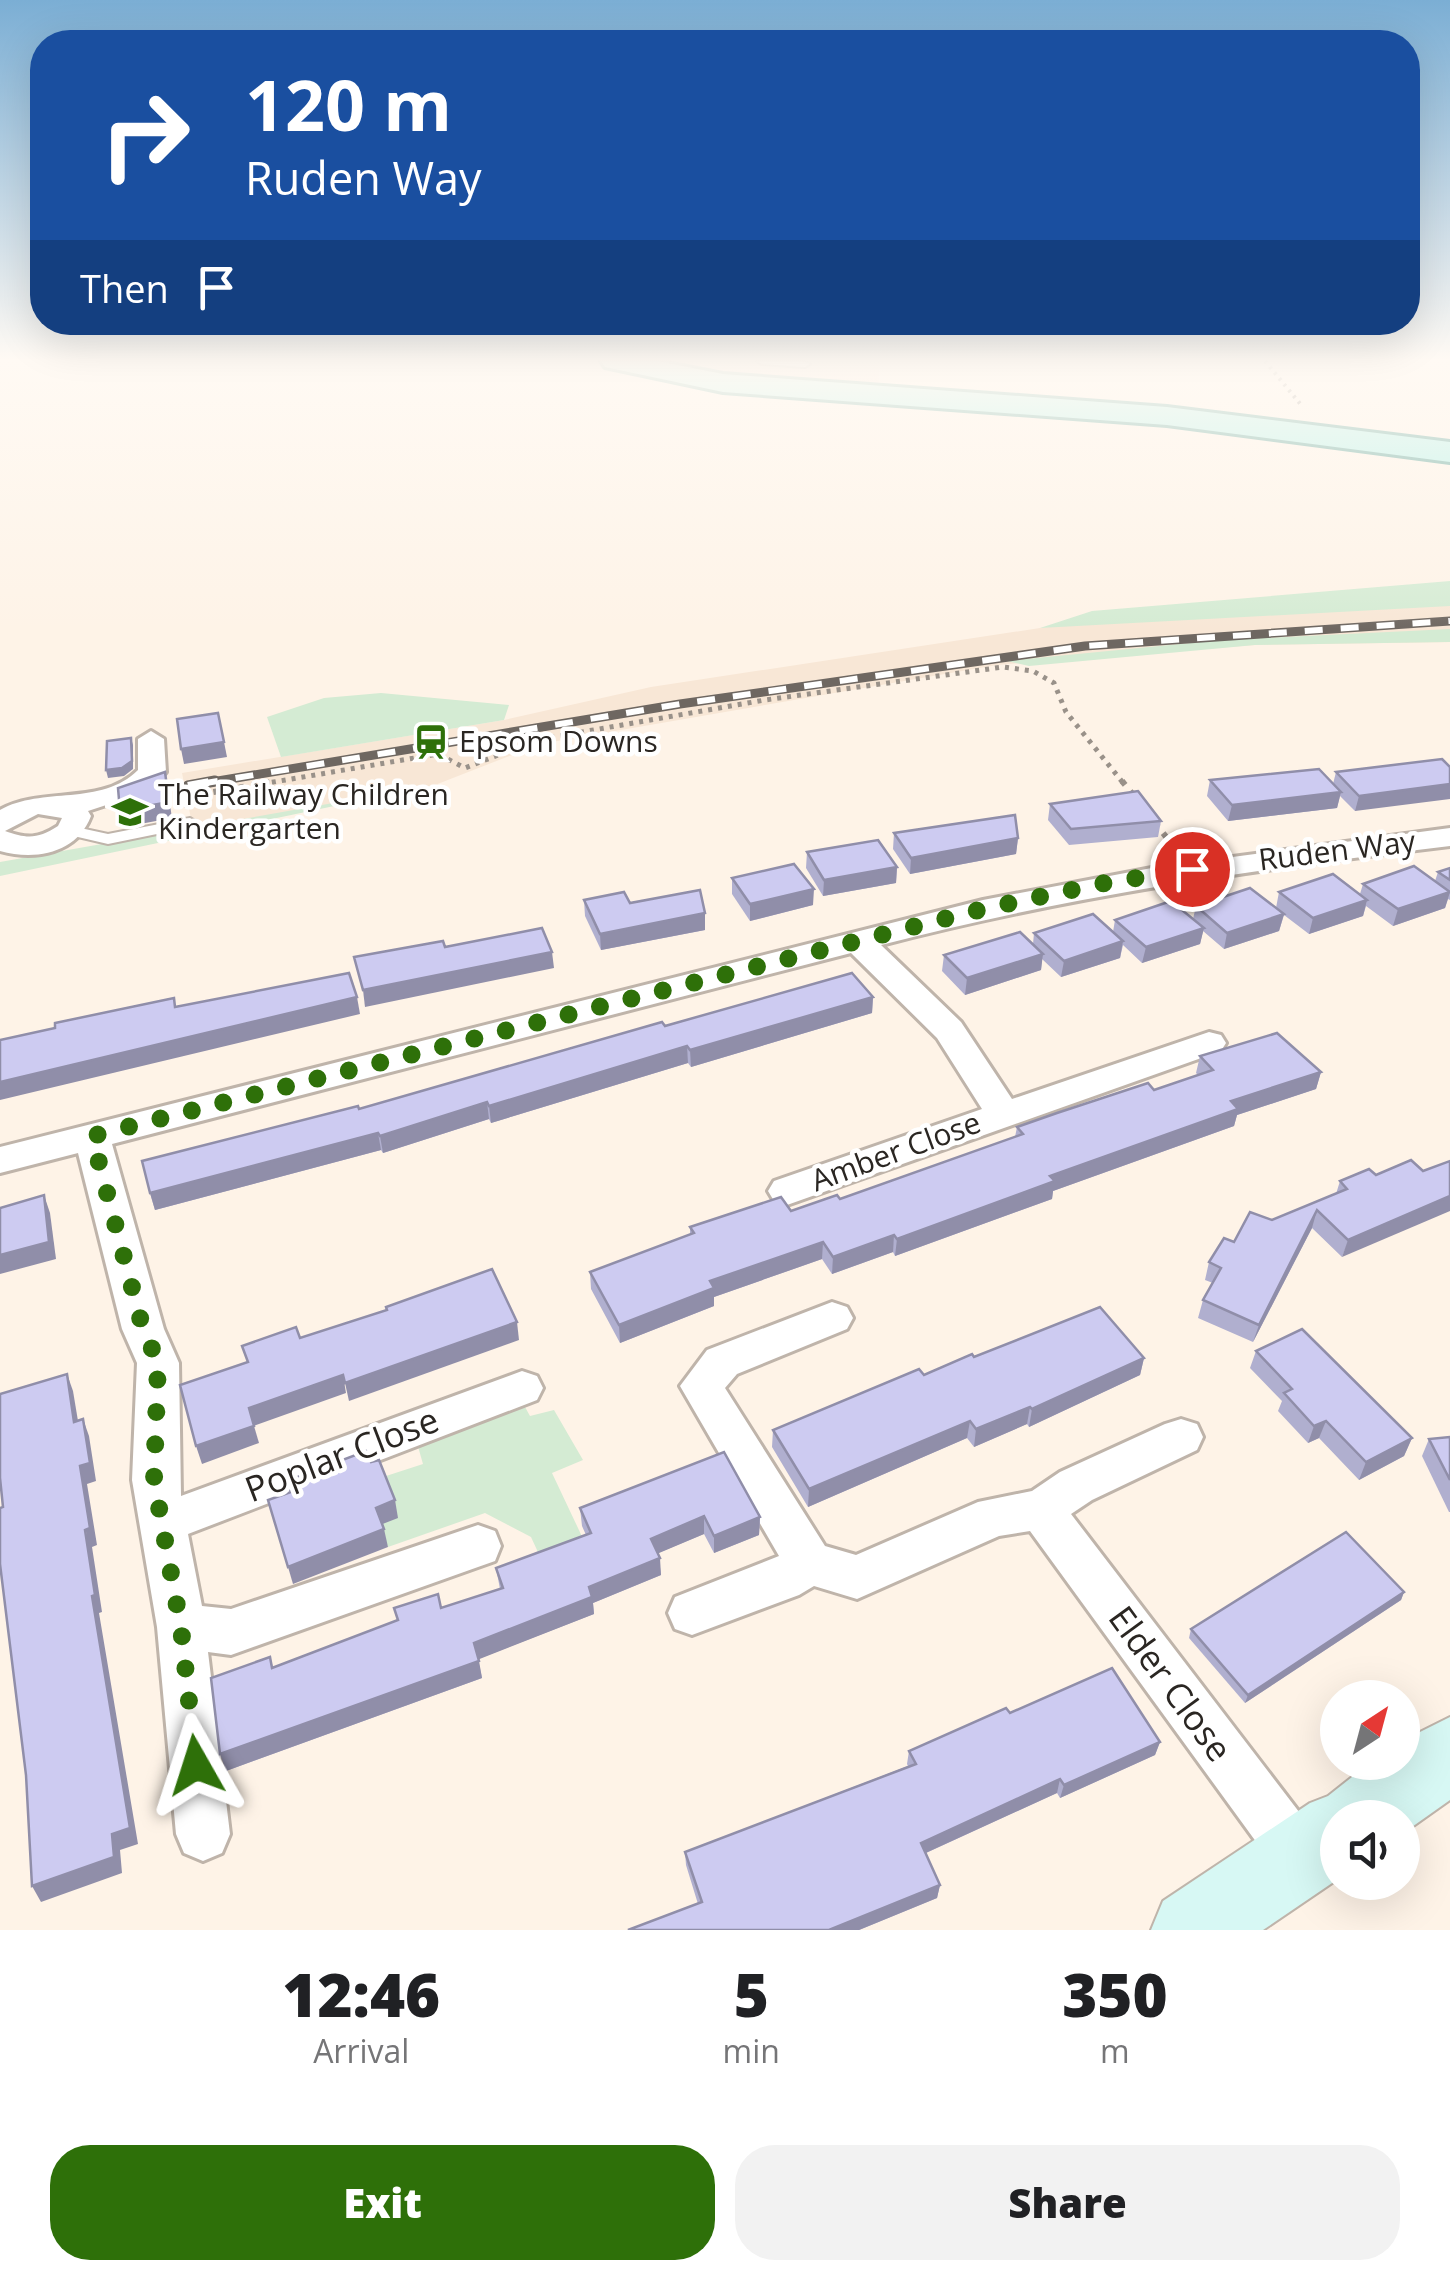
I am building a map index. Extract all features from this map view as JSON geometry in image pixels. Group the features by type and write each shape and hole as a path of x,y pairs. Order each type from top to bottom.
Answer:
{"main road":[{"path":"1383,1800 1450,1754"},
{"path":"1192,1930 1320,1843"}],"street":[{"path":"0,839 10,846 47,844 69,819 139,784 152,772 151,739"},
{"path":"0,824 29,808 69,819"},
{"name":"Ruden Way","path":"0,1160 857,940 1099,884 1450,836"},
{"name":"Amber Close","path":"857,940 949,1030 1004,1114"},
{"name":"Amber Close","path":"787,1191 1209,1044"},
{"path":"92,1136 143,1329 158,1362 154,1480 181,1628 203,1834"},
{"path":"832,1318 722,1362 702,1386 809,1562 856,1577 994,1516 1041,1510 1076,1486 1180,1437"},
{"name":"Poplar Close","path":"162,1523 522,1388"},
{"name":"Elder Close","path":"1041,1510 1320,1822"},
{"path":"181,1628 230,1632 478,1546"},
{"path":"692,1613 782,1580 809,1562"}],"lane":[{"path":"69,819 108,839 173,829 190,822"}],"path":[{"path":"190,822 185,796 433,752 465,768 536,740 784,695 1003,667 1033,671 1054,683 1066,712 1136,799"},
{"path":"1147,813 1192,869"}],"shaded area":[{"path":"1450,588 1450,642 1255,645 997,665 540,744 435,785 193,829 182,773 504,720 651,687 1040,628"}],"green space":[{"path":"1450,581 1450,606 1040,628 1092,611"},
{"path":"1450,629 1450,642 1255,645 1029,666 1007,661 1221,640"},
{"path":"381,693 509,705 504,720 281,757 267,717 324,698"},
{"path":"435,785 0,876 0,862"},
{"path":"512,1403 525,1407 530,1416 554,1410 583,1460 552,1473 586,1545 543,1563 531,1537 485,1513 388,1547 380,1525 383,1477 423,1464 415,1436"}],"building":[{"path":"218,713 224,742 181,749 177,719"},
{"path":"131,738 132,761 122,768 106,770 107,741"},
{"path":"1442,759 1450,767 1450,784 1359,796 1336,772"},
{"path":"1319,769 1341,792 1232,805 1210,780"},
{"path":"165,772 169,802 120,811 118,788"},
{"path":"1138,791 1161,821 1071,829 1050,804"},
{"path":"1015,815 1018,838 911,858 894,833"},
{"path":"878,840 897,867 824,880 807,852"},
{"path":"794,864 814,889 750,904 732,878"},
{"path":"1414,866 1450,892 1398,909 1363,884"},
{"path":"1450,868 1450,880 1438,872"},
{"path":"1333,874 1367,900 1313,918 1279,892"},
{"path":"1250,888 1284,914 1227,933 1196,906"},
{"path":"700,890 705,913 600,934 584,900 624,892 630,903"},
{"path":"1171,901 1204,928 1146,947 1115,920"},
{"path":"1093,914 1123,941 1064,961 1034,933"},
{"path":"542,928 552,952 363,990 354,957 443,941 445,947"},
{"path":"1020,932 1043,954 967,978 944,955"},
{"path":"349,973 357,997 0,1082 0,1040 55,1028 55,1023 174,998 175,1007"},
{"path":"852,973 873,997 690,1050 687,1046 489,1106 487,1102 380,1136 378,1133 150,1193 142,1161 358,1106 359,1109 662,1022 665,1026"},
{"path":"1277,1033 1321,1072 1231,1101 1238,1109 1050,1176 1055,1181 897,1239 894,1235 833,1257 823,1242 710,1281 714,1288 619,1325 590,1272 694,1233 690,1227 781,1197 791,1211 837,1195 840,1199 1023,1134 1017,1127 1057,1113 1148,1083 1154,1090 1213,1070 1200,1056"},
{"path":"1411,1160 1423,1171 1450,1161 1450,1196 1348,1240 1317,1210 1259,1325 1203,1300 1221,1268 1209,1262 1224,1238 1234,1242 1250,1212 1272,1220 1347,1189 1340,1181 1369,1169 1376,1175"},
{"path":"44,1195 49,1242 0,1255 0,1208"},
{"path":"492,1269 517,1322 345,1383 343,1375 249,1408 254,1426 196,1446 180,1385 248,1362 242,1346 296,1327 300,1338 387,1310 386,1307"},
{"path":"1100,1307 1144,1358 1032,1409 976,1429 970,1421 809,1489 773,1430 919,1369 924,1375"},
{"path":"1302,1329 1412,1438 1366,1462 1326,1421 1314,1426 1284,1393 1292,1389 1256,1351"},
{"path":"67,1374 74,1422 83,1419 90,1463 80,1466 90,1528 85,1530 95,1595 92,1596 130,1828 112,1834 114,1857 32,1886 26,1775 0,1564 0,1394"},
{"path":"1450,1437 1450,1480 1429,1439"},
{"path":"366,1451 371,1462 379,1460 395,1500 376,1508 384,1529 288,1567 268,1500 291,1492 287,1481"},
{"path":"724,1452 760,1517 714,1536 704,1516 651,1539 660,1558 589,1587 592,1597 474,1643 479,1661 220,1754 211,1678 270,1657 272,1668 398,1620 394,1608 438,1594 441,1608 503,1588 496,1568 591,1533 580,1508"},
{"path":"1346,1532 1404,1592 1248,1695 1191,1629"},
{"path":"1112,1668 1160,1742 1064,1785 1060,1779 921,1843 940,1885 829,1930 628,1930 702,1902 685,1852 916,1764 909,1751 1006,1708 1010,1713"}],"railway":[{"path":"200,784 680,704 1085,646 1450,621"},
{"path":"188,786 215,781"}],"place":[{"name":"Epsom Downs","path":"431,742"},
{"name":"The Railway Children Kindergarten","path":"130,812"}],"route":[{"path":"196,1765 181,1628 154,1480 158,1362 143,1329 92,1136 983,909 1192,869"}]}
